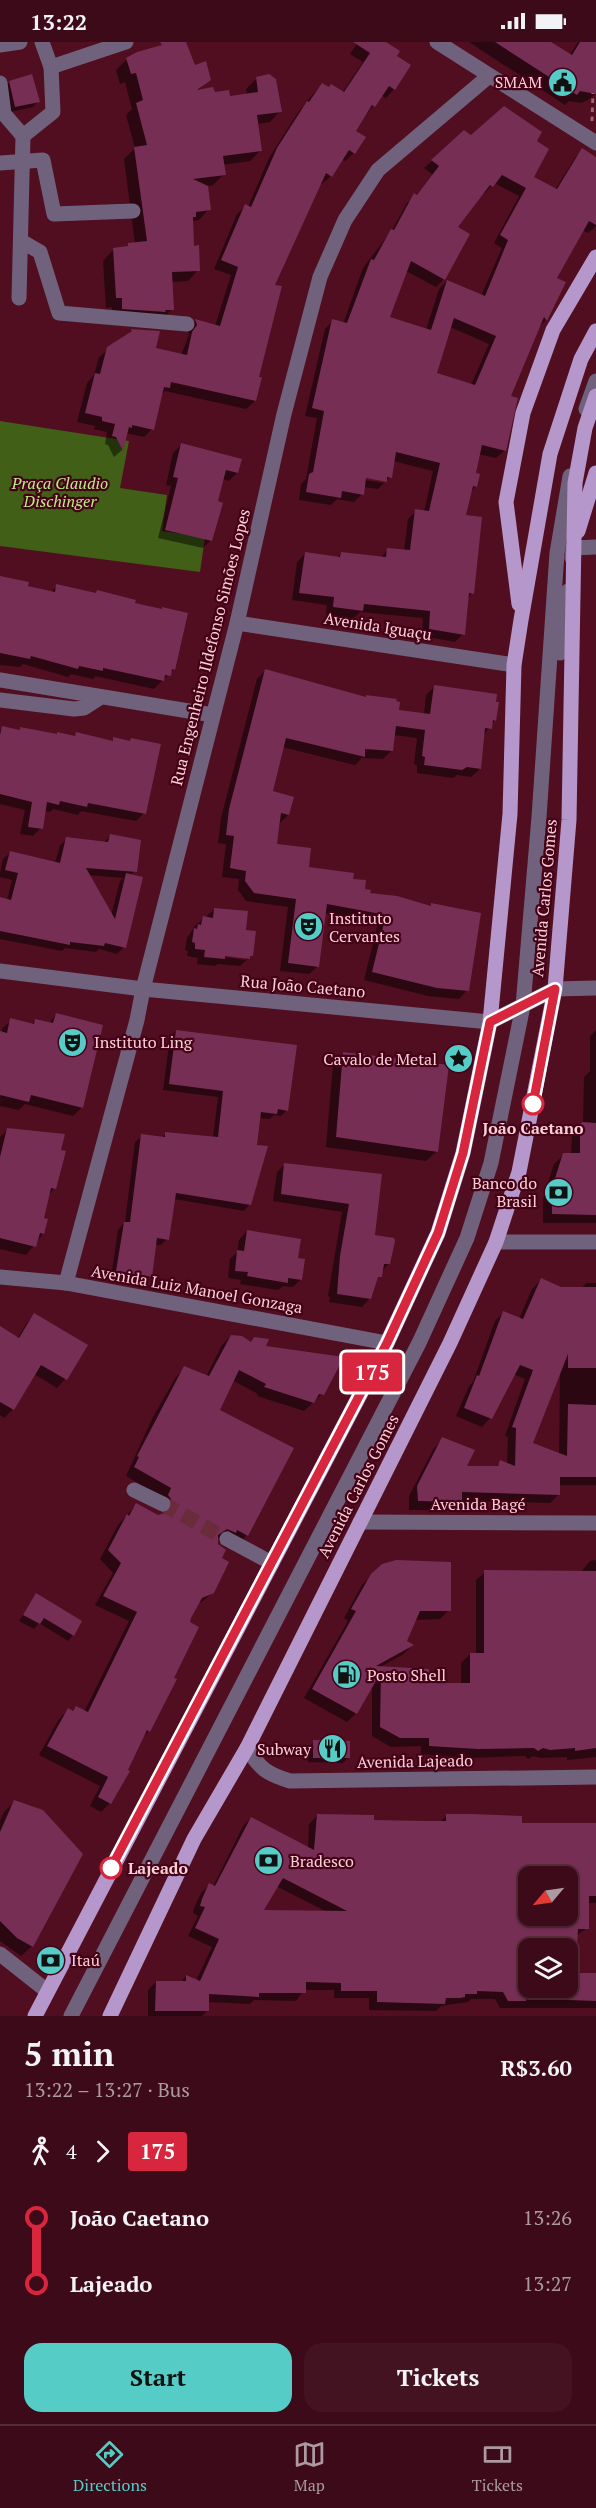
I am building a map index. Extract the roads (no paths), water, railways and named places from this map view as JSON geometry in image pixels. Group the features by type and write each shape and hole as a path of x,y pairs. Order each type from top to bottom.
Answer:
{"main road":[{"path":"520,620 506,502 523,413 553,330 596,257"},
{"path":"35,2016 387,1343 438,1233 463,1153 490,1022 510,814 514,665 520,620 550,454 581,360 596,331"},
{"name":"Avenida Carlos Gomes","path":"110,2016 194,1839 247,1748 450,1343 496,1242 519,1172 555,989 569,820 574,483 585,428 596,396"},
{"name":"Avenida Carlos Gomes","path":"573,548 596,473"}],"street":[{"path":"0,45 20,42"},
{"path":"23,136 53,112 51,67 42,42"},
{"path":"51,67 126,42"},
{"path":"437,42 596,143"},
{"name":"Rua Engenheiro Ildefonso Simões Lopes","path":"66,1283 134,1031 142,989 237,622 284,414 320,277 345,220 378,170 489,76"},
{"path":"0,83 4,114 23,136 19,298"},
{"path":"0,164 43,160 54,214 133,211"},
{"path":"21,241 39,249 59,312 187,324"},
{"path":"71,2016 419,1343 467,1238 491,1163 523,1005 539,817 557,553 577,436 596,381"},
{"path":"539,817 573,548 596,547"},
{"name":"Avenida Iguaçu","path":"237,622 514,665"},
{"path":"0,680 213,715"},
{"path":"0,700 74,710 84,708 101,697"},
{"name":"Rua João Caetano","path":"0,971 142,989 490,1022"},
{"path":"490,1022 555,989 596,988"},
{"path":"496,1242 596,1242"},
{"name":"Avenida Luiz Manoel Gonzaga","path":"0,1277 66,1283 387,1343"},
{"path":"134,1491 163,1504"},
{"name":"Avenida Bagé","path":"360,1522 596,1523"},
{"path":"227,1539 272,1563"},
{"name":"Avenida Lajeado","path":"247,1748 257,1763 270,1775 290,1781 596,1777"},
{"path":"0,1954 47,1991"}],"tunnel":[{"path":"163,1504 227,1539"}],"place":[{"name":"SMAM","path":"563,82"},
{"name":"Instituto Cervantes","path":"308,927"},
{"name":"Instituto Ling","path":"73,1042"},
{"name":"Cavalo de Metal","path":"458,1059"},
{"name":"João Caetano","path":"533,1104"},
{"name":"Banco do Brasil","path":"558,1192"},
{"name":"Posto Shell","path":"346,1675"},
{"name":"Subway","path":"332,1749"},
{"name":"Bradesco","path":"269,1861"},
{"name":"Lajeado","path":"111,1868"},
{"name":"Itaú","path":"50,1960"}],"park label":[{"name":"Praça Claudio Dischinger","path":"60,492"}]}
